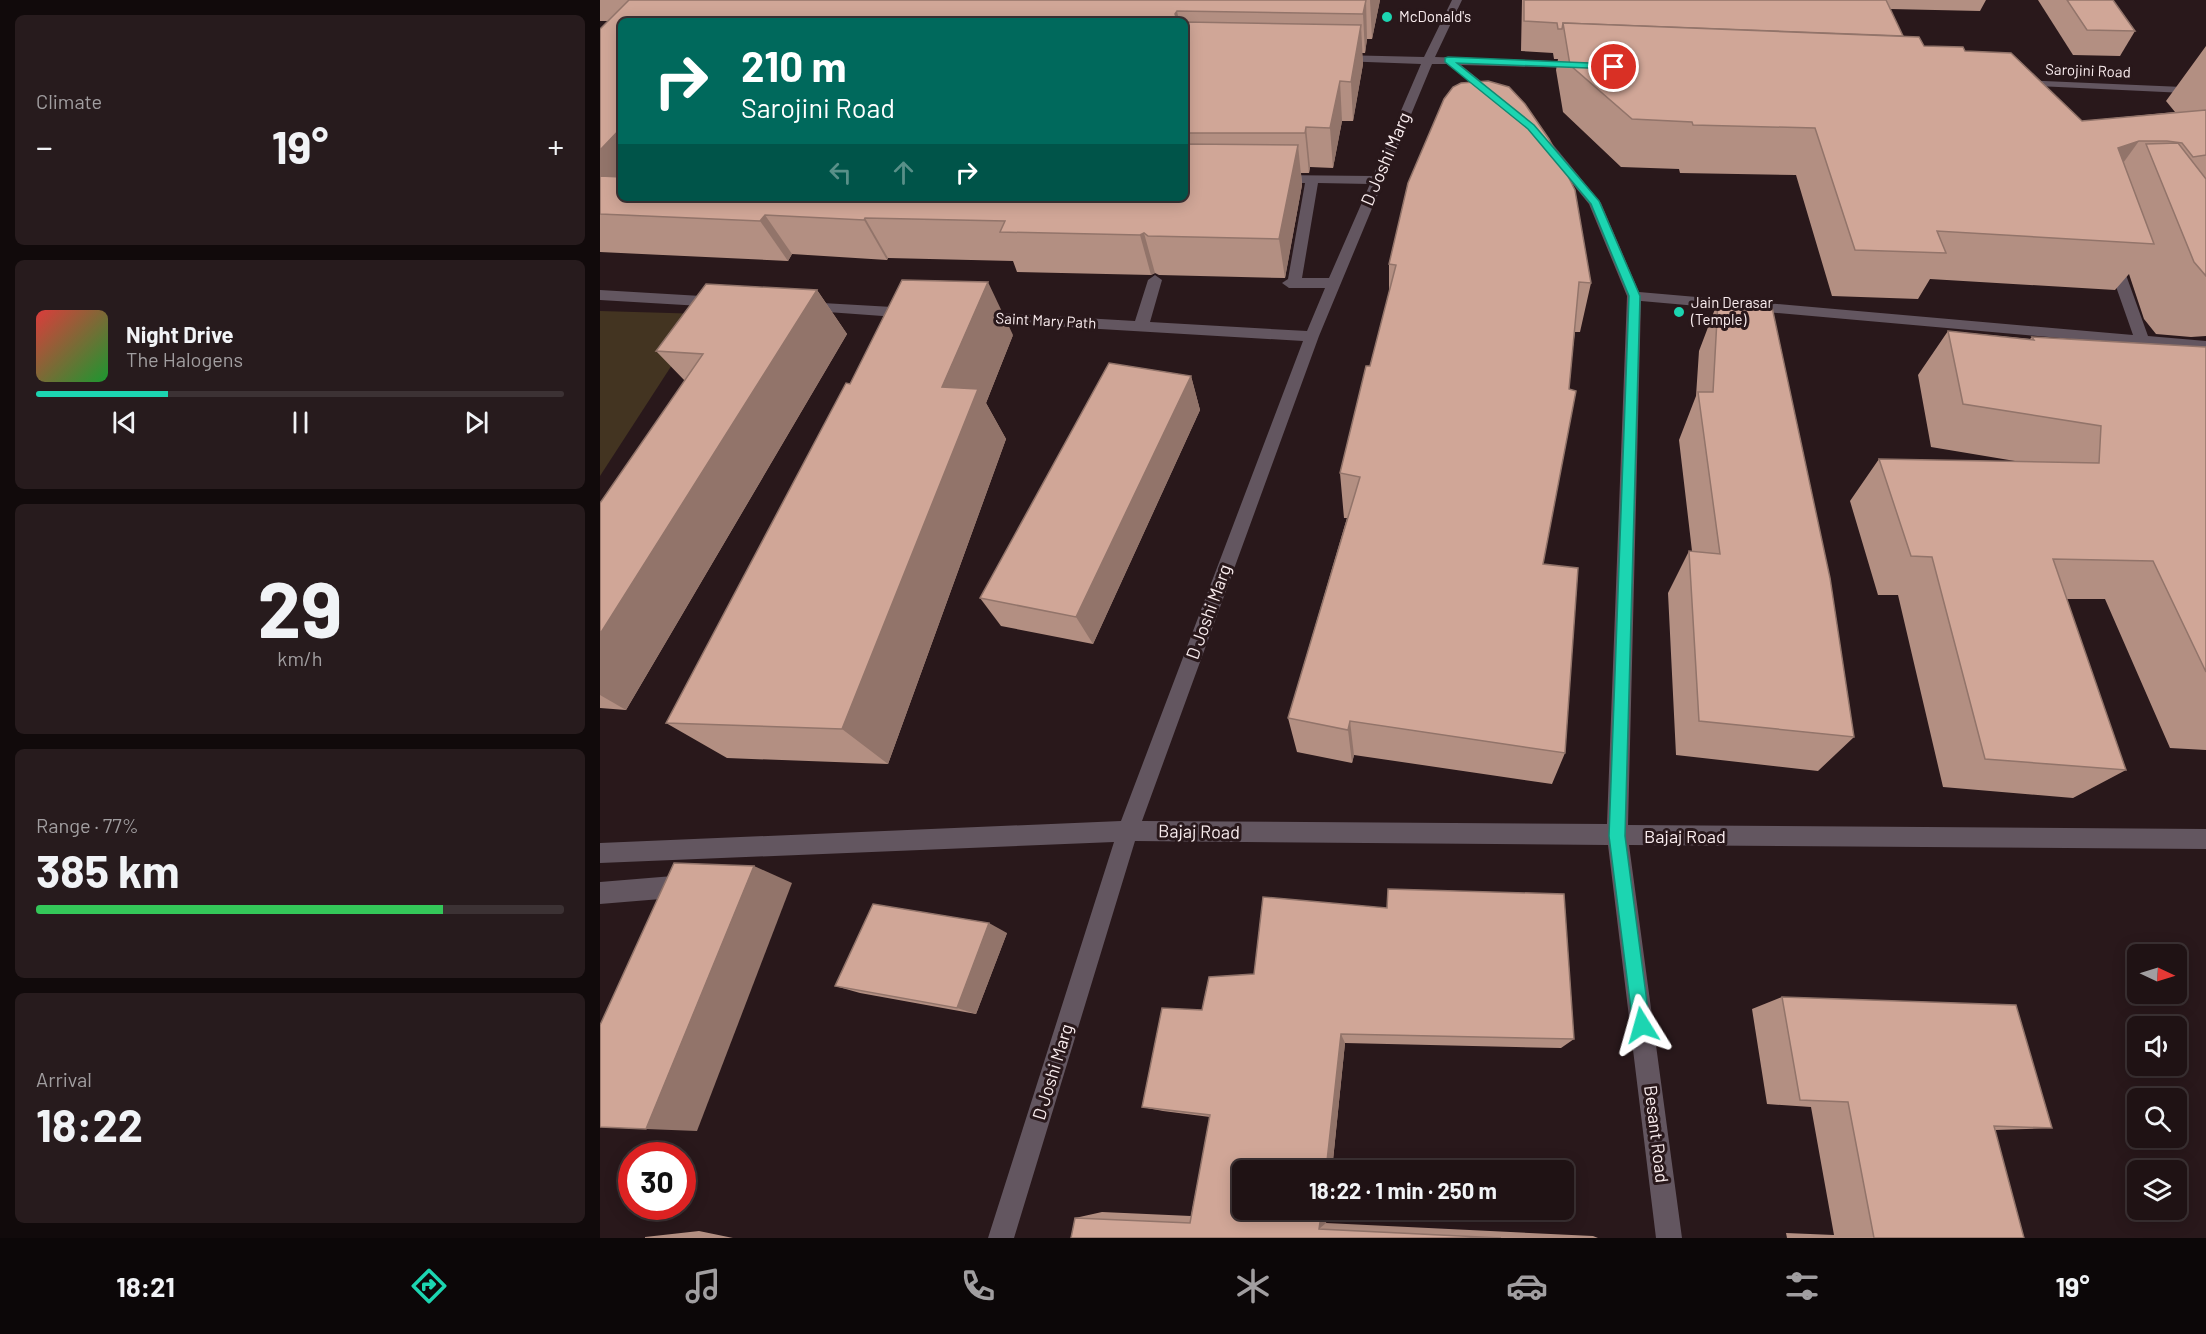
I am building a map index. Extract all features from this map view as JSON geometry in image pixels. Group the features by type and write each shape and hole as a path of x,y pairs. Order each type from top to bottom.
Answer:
{"street":[{"name":"D Joshi Marg","path":"1001,1238 1128,831 1312,336 1428,60 1456,0"},
{"path":"1324,58 1590,66"},
{"path":"1448,60 1503,104"},
{"name":"Sarojini Road","path":"2005,82 2206,90"},
{"name":"Besant Road","path":"1538,135 1595,203 1634,296 1617,836 1669,1238"},
{"path":"1266,179 1377,180"},
{"path":"1312,180 1292,283 1334,283"},
{"path":"2108,244 2143,338"},
{"path":"1141,326 1155,280"},
{"path":"600,295 729,303"},
{"path":"1634,296 2143,338 2206,346"},
{"path":"788,306 929,314"},
{"name":"Saint Mary Path","path":"964,316 1312,336"},
{"path":"2143,338 2206,339"},
{"name":"Bajaj Road","path":"600,854 1128,831 2206,839"},
{"path":"600,893 673,888"}],"shaded area":[{"path":"600,311 705,314 600,476"}],"building":[{"path":"629,0 1366,0 1363,14 1177,11 1176,18 618,18 618,131 600,150 600,29"},
{"path":"1524,0 1886,0 1903,36 1563,23 1562,29 1558,29 1557,23 1524,21"},
{"path":"2067,0 2113,0 2135,31 2087,30"},
{"path":"1188,22 1361,25 1351,82 1340,81 1330,128 1306,127 1305,133 1188,133"},
{"path":"1563,23 1919,37 1924,46 1963,47 1965,51 2011,53 2082,121 2206,110 2206,155 2193,157 2182,143 2167,141 2139,141 2118,148 2154,244 1937,231 1946,253 1855,250 1815,128 1693,125 1692,122 1632,119 1570,65"},
{"path":"1488,81 1509,87 1525,104 1549,139 1575,190 1591,283 1579,282 1569,389 1576,391 1543,564 1578,568 1565,753 1350,721 1348,730 1288,718 1360,477 1340,473 1366,366 1370,366 1396,265 1389,264 1408,183 1444,99 1453,87 1461,83"},
{"path":"2178,143 2206,179 2206,276 2194,262 2146,144"},
{"path":"1188,144 1298,145 1279,239 1148,236 1144,233 1140,235 1000,232 1005,221 865,218 864,220 765,215 760,221 600,214 600,176 618,177 618,201 1188,201"},
{"path":"902,280 988,282 942,387 978,389 842,729 666,723 846,383 850,384"},
{"path":"706,284 817,290 600,634 600,503 703,354 656,351"},
{"path":"1718,301 1772,307 1830,578 1854,737 1699,721 1689,551 1720,554 1698,392 1713,392"},
{"path":"1948,331 2034,340 2032,337 2206,347 2206,672 2153,561 2053,559 2126,770 1985,759 1932,557 1911,556 1879,459 2099,463 2101,426 1963,404"},
{"path":"1109,363 1191,376 1076,617 980,598"},
{"path":"674,863 754,866 646,1129 600,1127 600,1025"},
{"path":"1388,889 1564,894 1574,1039 1341,1034 1327,1160 1232,1160 1232,1220 1320,1220 1319,1229 1501,1238 1071,1238 1075,1218 1190,1223 1210,1115 1142,1107 1162,1008 1202,1010 1209,977 1254,974 1263,897 1387,908"},
{"path":"873,904 989,923 957,1008 835,986"},
{"path":"1782,997 2016,1005 2052,1128 1994,1126 2024,1238 1874,1238 1848,1102 1800,1100"}],"place":[{"name":"McDonald's","path":"1387,17"},
{"name":"Jain Derasar (Temple)","path":"1679,312"}],"route":[{"path":"1614,67 1448,60 1531,127 1595,203 1634,296 1617,836 1642,1025"}]}
